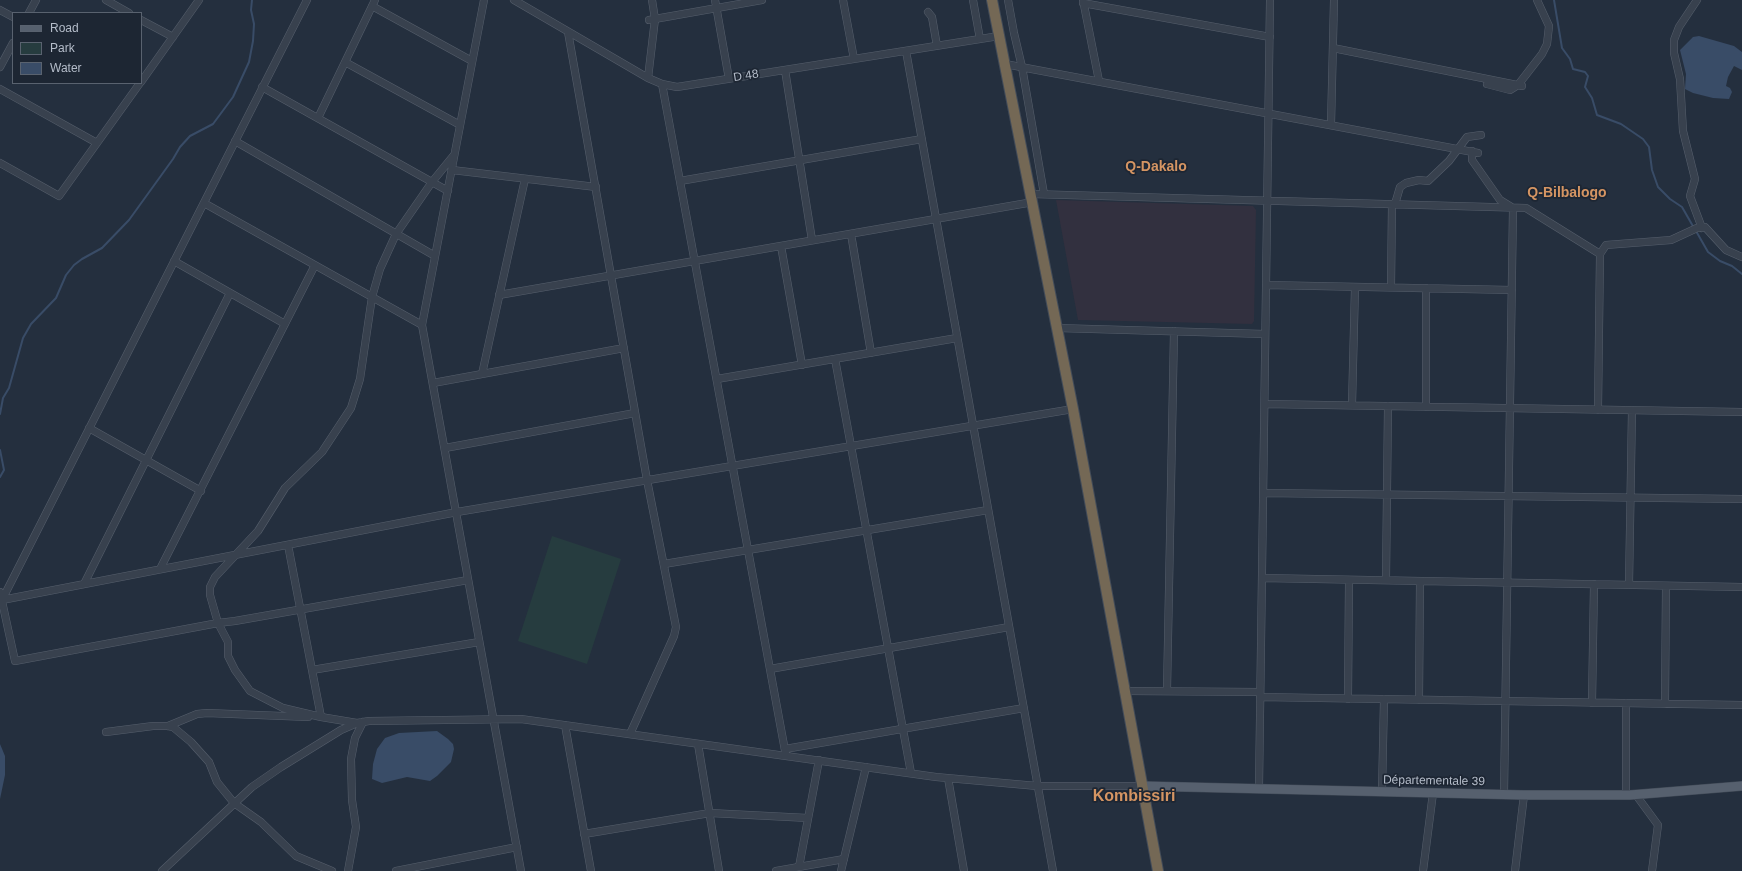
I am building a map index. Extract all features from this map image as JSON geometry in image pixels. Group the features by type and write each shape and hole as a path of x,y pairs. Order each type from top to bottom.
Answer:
{"highway":[{"path":"992,0 1073,408 1158,871"}],"main road":[{"name":"Départementale 39","path":"1142,786 1524,795 1636,795 1742,786"}],"street":[{"path":"30,12 36,0"},
{"path":"106,0 127,12"},
{"path":"142,78 199,0"},
{"path":"2,600 307,0"},
{"path":"484,0 422,325 521,871"},
{"name":"D 48","path":"514,0 648,78 662,84 677,87 999,36"},
{"path":"648,78 652,0"},
{"path":"716,0 729,79"},
{"path":"652,20 762,0"},
{"path":"843,0 854,59"},
{"path":"973,0 980,39"},
{"path":"1008,0 1022,67 1044,194"},
{"path":"1259,789 1270,0"},
{"path":"1330,125 1334,0"},
{"path":"1487,84 1510,90 1520,85 1542,54 1547,44 1549,26 1537,0"},
{"path":"1696,229 1690,196 1695,180 1683,131 1680,79 1674,53 1674,40 1679,27 1697,0"},
{"path":"1099,81 1083,1 1270,37"},
{"path":"318,118 373,3 472,61"},
{"path":"0,10 12,16"},
{"path":"928,12 932,17 937,46"},
{"path":"142,21 173,37"},
{"path":"568,32 635,413 676,627 674,636 630,734"},
{"path":"0,67 12,45"},
{"path":"1333,48 1520,85"},
{"path":"906,51 1053,871"},
{"path":"345,62 460,125"},
{"path":"1005,64 1475,152 1472,160 1500,200 1513,208"},
{"path":"785,70 812,240"},
{"path":"0,163 59,196 137,84"},
{"path":"662,84 785,752"},
{"path":"262,87 448,191"},
{"path":"0,89 97,143"},
{"path":"1391,287 1394,204 1400,187 1406,183 1419,180 1428,181 1449,161 1467,137 1481,135"},
{"path":"680,181 922,139"},
{"path":"235,141 435,256"},
{"path":"455,153 432,182 396,234 380,269 372,297 360,379 351,408 322,452 285,488 258,531 215,577 210,587 210,595 218,623 228,642 228,656 235,670 250,691 283,708 321,717 360,722 522,719 698,744 785,752 819,760 948,778 1038,786 1142,786"},
{"path":"452,170 596,187"},
{"path":"482,374 525,178"},
{"path":"500,295 936,219 1044,194 1526,208 1600,254"},
{"path":"204,203 422,325"},
{"path":"1504,794 1513,208"},
{"path":"1598,410 1600,254 1606,246 1671,240 1696,229 1705,227 1726,250 1742,257"},
{"path":"851,234 871,353"},
{"path":"781,246 802,364"},
{"path":"174,261 285,324"},
{"path":"160,569 315,265"},
{"path":"1266,285 1512,290"},
{"path":"1352,405 1355,287"},
{"path":"1426,288 1426,407"},
{"path":"84,584 230,293"},
{"path":"1057,328 1266,334"},
{"path":"1167,692 1174,331"},
{"path":"716,379 957,338"},
{"path":"433,383 624,348"},
{"path":"835,359 911,773"},
{"path":"1264,404 1742,412"},
{"path":"1386,580 1388,406"},
{"path":"2,600 457,512 1073,408"},
{"path":"1629,585 1632,410"},
{"path":"444,448 635,413"},
{"path":"89,428 201,491"},
{"path":"1263,493 1742,499"},
{"path":"664,564 988,510"},
{"path":"288,545 321,717"},
{"path":"1262,578 1742,587"},
{"path":"0,592 15,661 218,623 468,580"},
{"path":"1348,699 1349,580"},
{"path":"1419,700 1420,581"},
{"path":"1592,703 1594,584"},
{"path":"1665,704 1666,586"},
{"path":"770,669 1009,627"},
{"path":"312,670 479,642"},
{"path":"1126,691 1348,699 1742,705"},
{"path":"1382,792 1384,699"},
{"path":"1626,703 1626,795"},
{"path":"785,752 903,729 1024,708"},
{"path":"106,732 168,726 197,714 207,713 321,717"},
{"path":"162,871 252,787 280,767 341,730 360,722"},
{"path":"348,871 356,827 352,800 351,759 360,722"},
{"path":"565,725 591,871"},
{"path":"168,726 173,727 191,742 209,762 216,782 234,803 261,822 296,856 332,871"},
{"path":"698,744 719,871"},
{"path":"799,867 819,760"},
{"path":"841,871 866,767"},
{"path":"948,778 964,871"},
{"path":"1423,871 1433,793"},
{"path":"1514,871 1524,795"},
{"path":"1636,795 1658,825 1652,871"},
{"path":"584,834 710,813 808,818"},
{"path":"396,871 517,847"},
{"path":"776,871 844,859"}],"shaded area":[{"path":"1056,200 1253,206 1256,210 1254,321 1252,324 1078,320"}],"green space":[{"path":"552,536 621,559 587,664 518,641"}],"water":[{"path":"1699,36 1734,46 1742,52 1742,70 1734,66 1728,77 1726,86 1730,88 1732,92 1729,99 1713,98 1693,93 1685,89 1686,74 1680,50 1693,37"},
{"path":"437,731 453,744 454,749 451,762 437,776 430,781 407,777 382,783 372,779 373,764 377,749 385,738 399,733"},
{"path":"0,744 5,756 5,775 0,799"}],"waterway":[{"path":"0,414 3,398 9,388 23,338 31,324 56,298 66,275 74,265 102,248 129,220 180,147 190,136 213,124 233,97 249,62 253,41 254,24 251,10 252,0"},
{"path":"1554,0 1562,48 1570,59 1573,69 1585,72 1588,76 1585,87 1592,98 1597,115 1621,124 1643,139 1649,147 1652,170 1658,187 1670,199 1682,207 1694,228"},
{"path":"1696,231 1708,252 1720,261 1732,266 1742,274"},
{"path":"0,450 4,470 0,477"}],"district":[{"name":"Q-Dakalo","path":"1156,167"},
{"name":"Q-Bilbalogo","path":"1567,193"},
{"name":"Kombissiri","path":"1134,797"}]}
